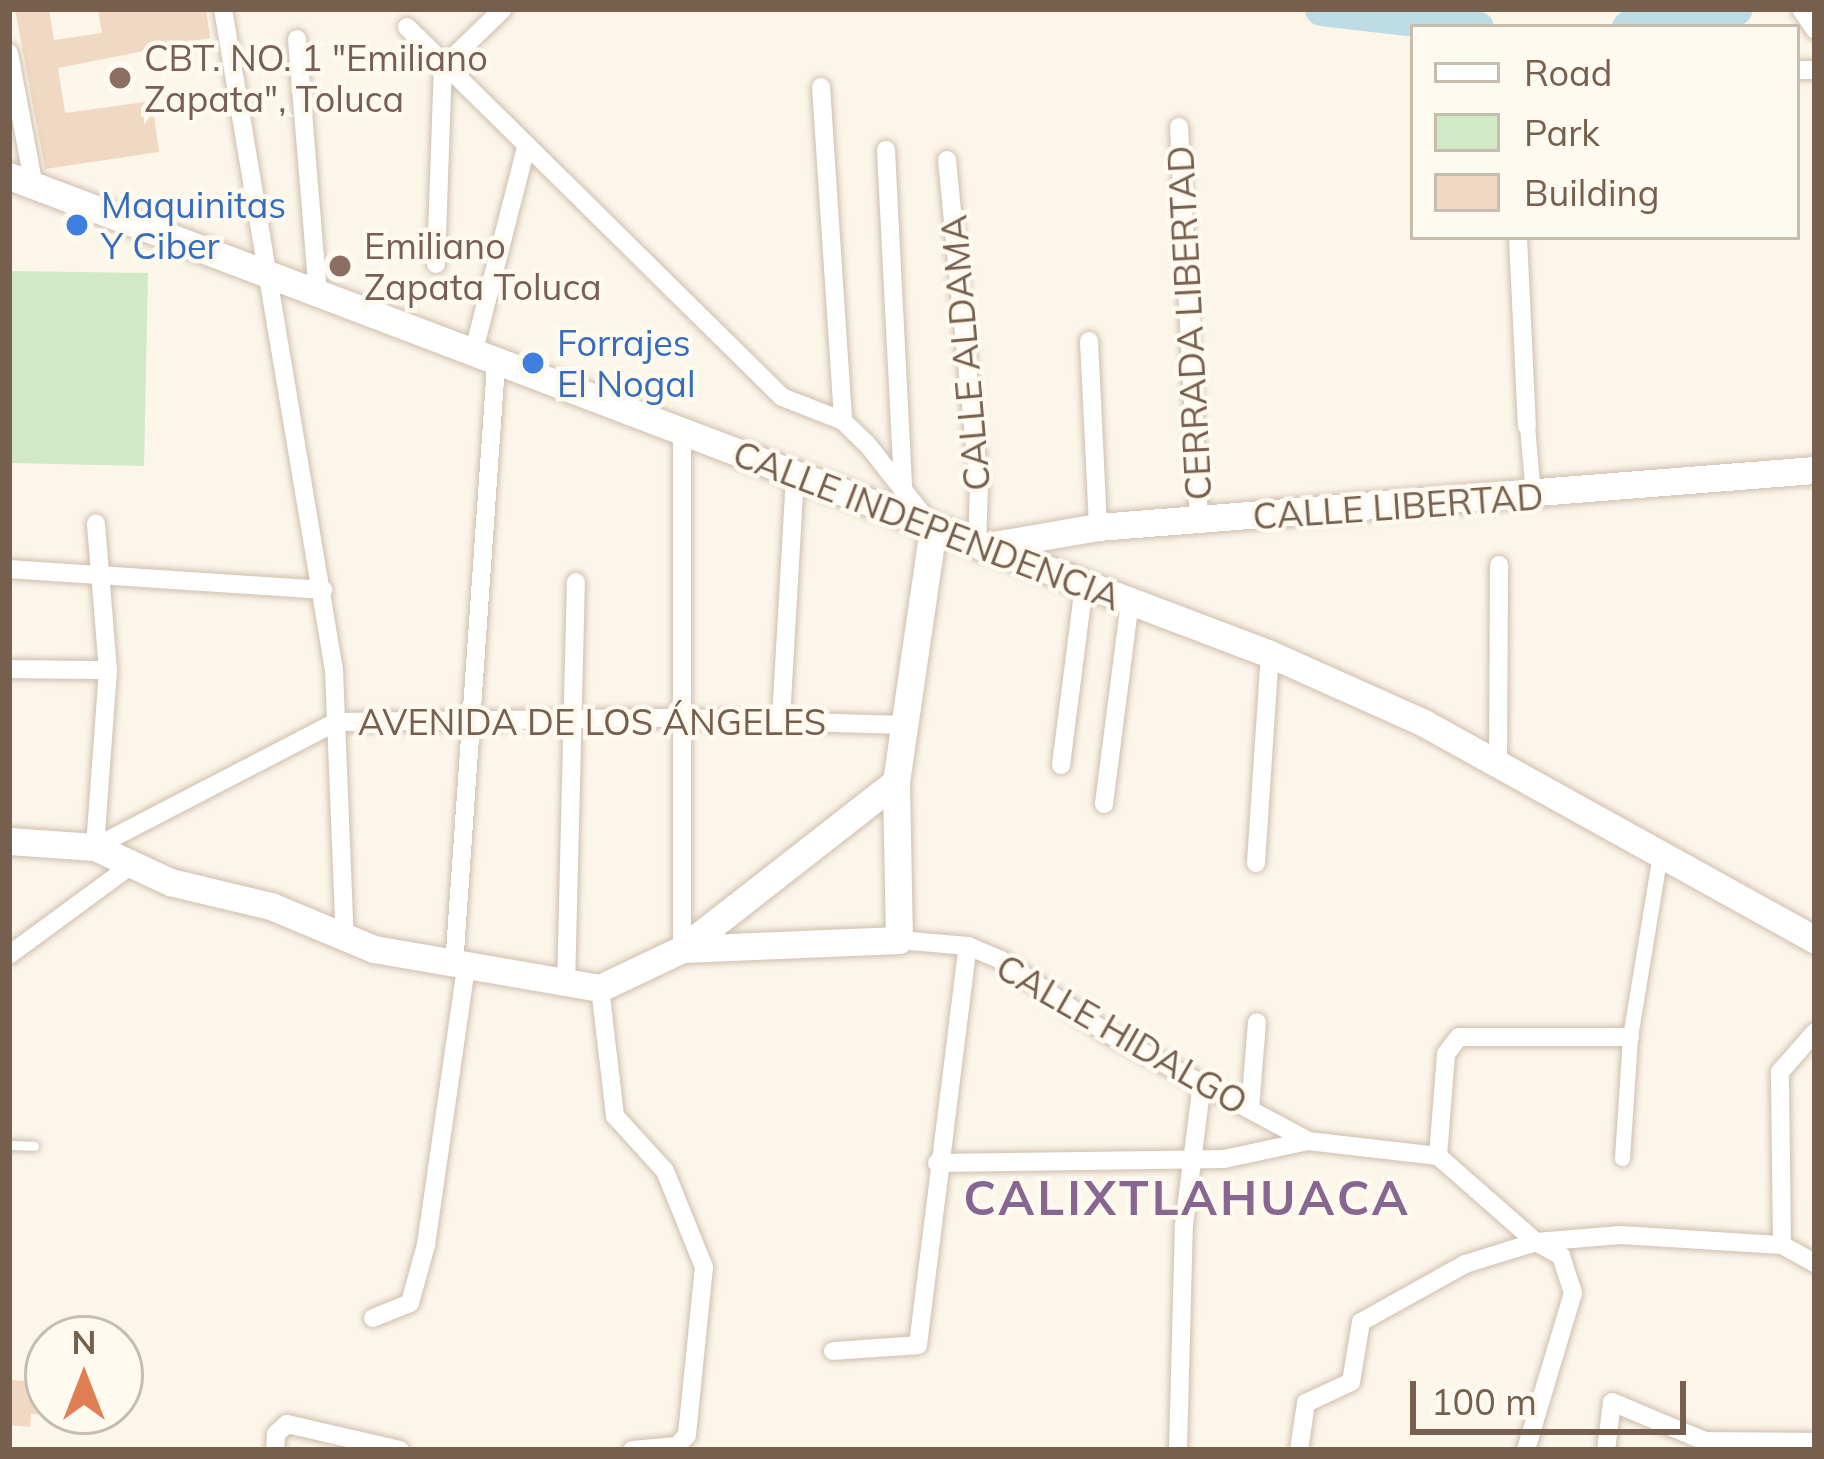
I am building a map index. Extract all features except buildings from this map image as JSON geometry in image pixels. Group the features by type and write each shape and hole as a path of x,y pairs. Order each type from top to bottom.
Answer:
{"main road":[{"name":"CALLE INDEPENDENCIA","path":"21,181 1270,654 1424,723 1815,940"},
{"name":"CALLE LIBERTAD","path":"980,547 1098,527 1533,498 1815,470"},
{"path":"899,940 896,782 933,530"},
{"path":"682,949 896,782"},
{"path":"9,842 95,847"},
{"name":"CALLE HIDALGO","path":"95,847 129,867 271,906 345,938 566,987 600,988 682,949 899,940"}],"street":[{"path":"223,9 264,274 323,590 336,722 345,938"},
{"path":"436,264 443,67 503,9"},
{"path":"1801,9 1815,30"},
{"path":"407,27 782,397 843,421 903,488 933,530"},
{"path":"297,39 318,295"},
{"path":"9,53 21,181"},
{"path":"821,87 843,421"},
{"name":"CERRADA LIBERTAD","path":"1178,127 1199,520"},
{"path":"373,1318 410,1303 426,1245 460,967 466,720 485,360 526,148"},
{"path":"886,150 903,488"},
{"name":"CALLE ALDAMA","path":"947,160 979,484 980,547"},
{"path":"1518,240 1533,498"},
{"path":"1089,341 1098,527"},
{"path":"682,432 678,718 682,949"},
{"path":"782,719 795,476"},
{"path":"95,523 108,670 95,847"},
{"path":"1498,767 1499,565"},
{"path":"9,569 323,590"},
{"path":"566,987 576,582"},
{"path":"1060,765 1084,585"},
{"path":"1104,804 1130,601"},
{"path":"1256,863 1270,654"},
{"path":"9,670 108,670"},
{"name":"AVENIDA DE LOS ÁNGELES","path":"95,847 336,722 678,718 903,724"},
{"path":"1622,1158 1630,1037 1660,854"},
{"path":"9,956 129,867"},
{"name":"CALLE HIDALGO","path":"899,940 968,946 1308,1141 1438,1156"},
{"path":"833,1351 900,1350 918,1345 937,1163 968,946"},
{"path":"600,988 615,1116 665,1171 704,1267 687,1435 676,1447 632,1450"},
{"path":"1250,1109 1258,1022"},
{"path":"1782,1244 1780,1072 1815,1032"},
{"path":"1526,1450 1573,1293 1562,1256 1536,1242 1438,1156 1450,1042 1477,1035 1630,1037"},
{"path":"1178,1450 1189,1161 1202,1083"},
{"path":"937,1163 1189,1161 1254,1157 1308,1141"},
{"path":"1298,1450 1306,1402 1351,1382 1361,1322 1465,1264 1536,1242 1621,1235 1782,1244 1815,1263"},
{"path":"1606,1450 1612,1402 1705,1441 1815,1442"},
{"path":"275,1450 287,1424 400,1450"}],"lane":[{"path":"9,1144 34,1146"}],"green space":[{"path":"9,271 148,273 144,466 9,463"}],"waterway":[{"path":"1321,9 1451,24"},
{"path":"1646,24 1735,9"}],"place":[{"name":"CBT. NO. 1 \"Emiliano Zapata\", Toluca","path":"120,78"},
{"name":"Maquinitas Y Ciber","path":"77,225"},
{"name":"Emiliano Zapata Toluca","path":"340,266"},
{"name":"Forrajes El Nogal","path":"533,363"}],"district":[{"name":"CALIXTLAHUACA","path":"1187,1198"}]}
